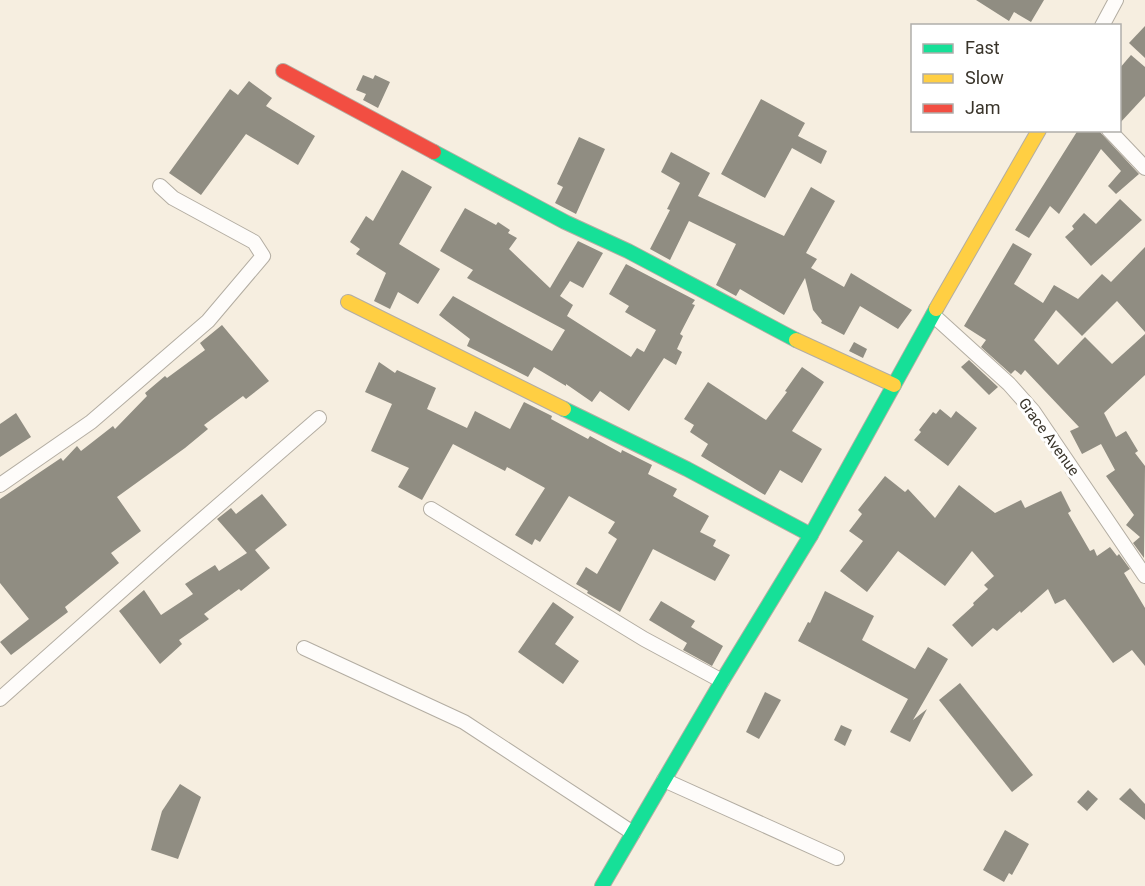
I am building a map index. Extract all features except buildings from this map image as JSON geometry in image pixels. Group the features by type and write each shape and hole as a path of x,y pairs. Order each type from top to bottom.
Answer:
{"street":[{"path":"1103,24 1116,0"},
{"path":"283,71 565,222 628,251 788,337 894,386"},
{"path":"602,886 811,535 1038,132"},
{"path":"1111,132 1145,168"},
{"path":"0,485 91,422 208,321 263,256 254,242 173,198 160,186"},
{"path":"348,302 687,469 811,535"},
{"name":"Grace Avenue","path":"933,315 1009,384 1033,411 1145,576"},
{"path":"0,699 157,558 319,418"},
{"path":"431,509 644,639 722,681"},
{"path":"304,648 464,722 633,833"},
{"path":"664,780 837,858"}],"traffic: fast":[{"path":"434,152 796,340"},
{"path":"602,886 811,535 936,309"},
{"path":"564,409 687,469 811,535"}],"traffic: slow":[{"path":"936,309 1038,132"},
{"path":"348,302 564,409"},
{"path":"796,340 894,385"}],"traffic: jam":[{"path":"283,71 434,152"}]}
